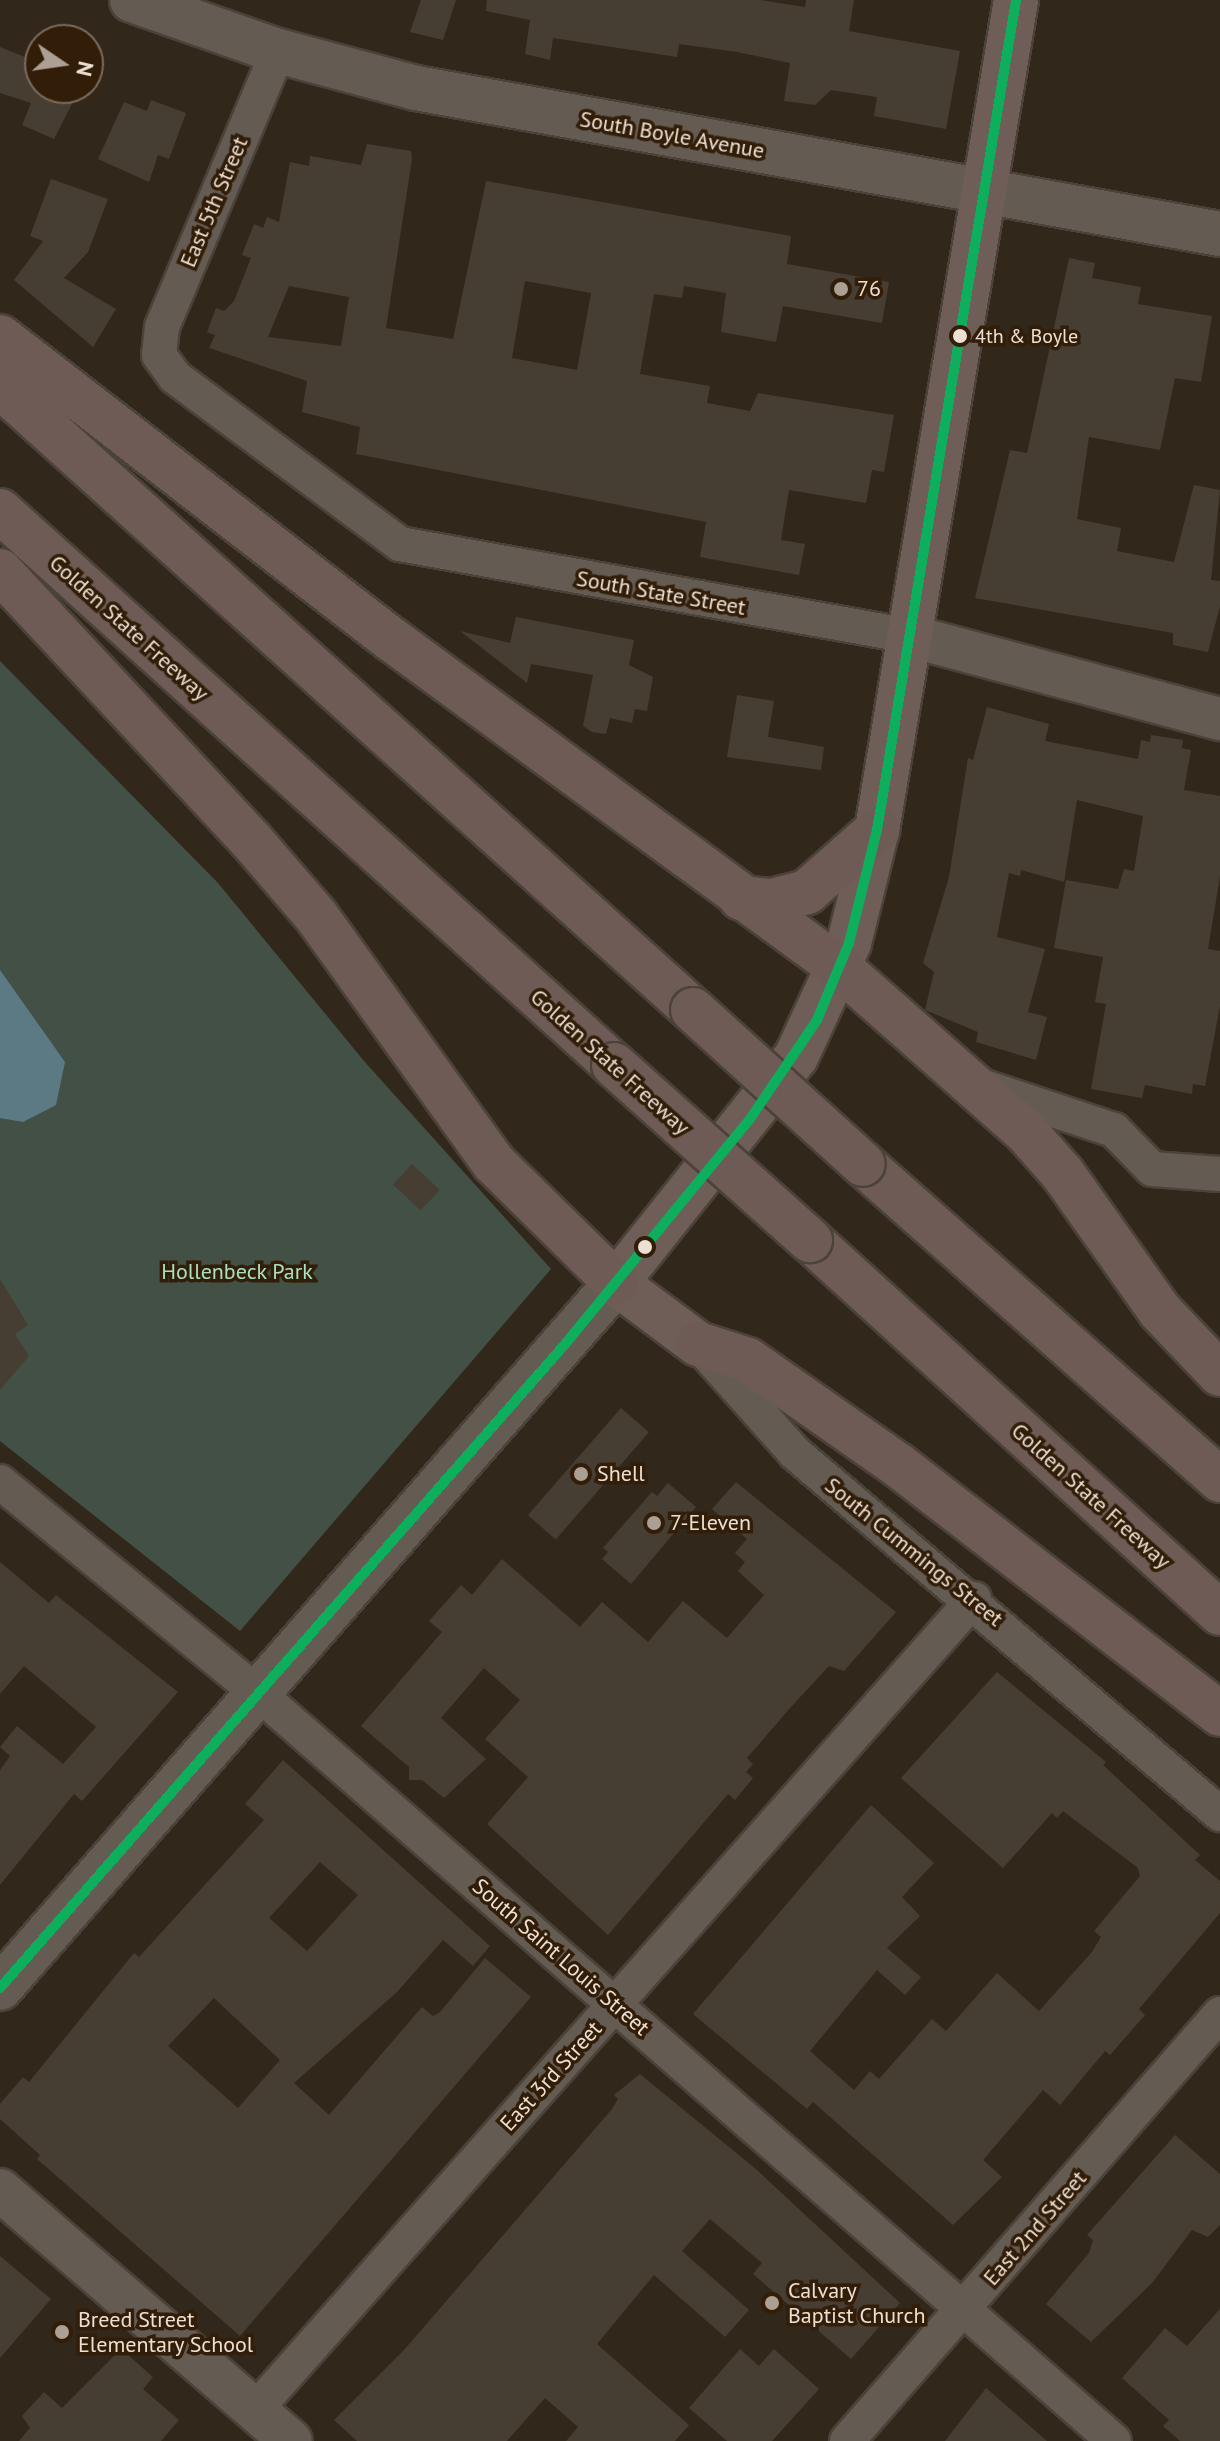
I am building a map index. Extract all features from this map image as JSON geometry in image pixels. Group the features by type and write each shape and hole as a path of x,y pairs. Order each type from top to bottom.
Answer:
{"highway":[{"path":"0,337 741,898 840,968 970,1082 1063,1174 1151,1300 1220,1374"},
{"path":"0,386 863,1164 1220,1480"},
{"name":"Golden State Freeway","path":"0,511 1220,1613"},
{"path":"0,571 251,840 317,917 494,1163 616,1283"},
{"path":"741,898 771,901 807,892 877,830"},
{"path":"698,1344 748,1360 885,1457 1220,1714"}],"main road":[{"name":"South Boyle Avenue","path":"132,0 278,51 416,88 1220,234"},
{"path":"0,1988 616,1283 796,1057 840,968 877,830 1016,0"},
{"name":"South Cummings Street","path":"616,1283 698,1344"}],"street":[{"name":"East 5th Street","path":"159,355 162,327 278,51"},
{"name":"South State Street","path":"159,355 201,401 400,544 910,636 1220,719"},
{"path":"970,1082 1055,1113 1114,1130 1152,1169 1220,1174"},
{"name":"South Cummings Street","path":"698,1344 795,1453 941,1580 974,1599 1220,1814"},
{"name":"South Saint Louis Street","path":"0,1482 259,1694 1114,2441"},
{"name":"East 3rd Street","path":"255,2410 974,1599"},
{"name":"East 2nd Street","path":"847,2441 1220,2014"},
{"path":"0,2190 291,2441"}],"green space":[{"name":"Hollenbeck Park","path":"0,661 218,883 364,1061 551,1269 240,1631 0,1441"}],"water":[{"path":"0,970 65,1062 56,1105 23,1122 0,1118"}],"building":[{"path":"421,0 456,0 443,40 410,32"},
{"path":"487,0 760,0 805,7 806,0 854,0 849,31 960,51 946,129 874,116 877,97 831,90 815,105 784,101 790,63 737,52 679,44 677,57 553,38 550,60 525,54 530,20 486,11"},
{"path":"0,47 24,57 24,101 0,93"},
{"path":"151,100 186,113 169,159 158,155 149,182 98,159 124,102 147,111"},
{"path":"31,104 72,104 54,139 22,125"},
{"path":"367,144 411,151 386,328 453,339 486,181 791,236 787,264 889,282 882,323 783,306 776,342 721,332 726,293 684,286 682,298 654,294 640,374 710,386 707,403 750,411 758,393 894,415 884,472 872,470 866,503 789,490 781,540 805,544 799,575 700,557 706,522 356,454 360,427 302,412 307,381 209,348 215,335 207,332 216,308 224,311 234,301 251,258 242,255 254,224 263,228 267,217 279,222 290,162 309,166 310,156 361,165","holes":["525,281 591,293 577,370 512,358","289,286 349,297 341,346 268,337"]},
{"path":"51,179 108,199 88,252 64,278 116,309 93,347 14,280 43,241 30,236"},
{"path":"1069,258 1095,263 1092,278 1141,287 1138,304 1212,316 1201,382 1175,378 1160,450 1089,437 1077,519 1121,528 1117,551 1174,562 1194,485 1220,490 1211,580 1220,581 1220,606 1208,652 1173,645 1173,633 975,598 1010,450 1027,453"},
{"path":"516,617 634,640 629,665 653,677 647,711 635,709 632,723 610,718 606,734 592,732 583,726 593,675 531,664 527,683 460,631 510,643"},
{"path":"737,695 774,701 768,737 824,747 821,770 727,757"},
{"path":"987,707 1049,724 1045,741 1138,759 1141,740 1150,742 1151,735 1183,740 1182,748 1191,750 1184,790 1220,796 1220,876 1208,949 1220,951 1220,1006 1205,1086 1193,1084 1192,1094 1145,1085 1142,1098 1091,1089 1106,1004 1095,1002 1103,957 1054,948 1066,880 1118,889 1124,869 1134,871 1143,816 1077,800 1064,882 1021,870 1020,876 1009,873 997,937 1045,949 1028,1012 1047,1017 1036,1060 976,1042 978,1032 925,1010 934,972 923,963 949,877 968,758 973,760"},
{"path":"412,1164 440,1190 421,1210 393,1184"},
{"path":"0,1279 28,1325 15,1334 29,1356 0,1390"},
{"path":"621,1408 649,1432 556,1539 528,1515"},
{"path":"736,1482 896,1612 844,1671 829,1666 790,1708 747,1758 753,1764 746,1772 753,1778 735,1800 728,1794 608,1935 487,1824 528,1777 485,1739 520,1700 484,1668 441,1718 486,1759 444,1798 422,1780 409,1780 409,1767 361,1726 442,1632 429,1621 461,1585 472,1595 502,1559 580,1627 602,1602 648,1642 683,1601 727,1638 764,1595 738,1571 745,1562 735,1553 747,1539 712,1509"},
{"name":"7-Eleven","path":"668,1483 696,1507 631,1584 602,1559 608,1552 603,1548 652,1492 657,1496"},
{"path":"0,1562 49,1603 56,1595 178,1692 82,1801 74,1794 0,1885 0,1770 10,1756 0,1747 17,1726 63,1764 96,1727 24,1666 0,1694"},
{"path":"997,1672 1106,1762 1103,1765 1200,1855 1195,1860 1220,1881 1220,1913 1139,2009 1145,2015 1110,2055 1105,2051 1060,2105 1043,2090 983,2160 1002,2177 953,2225 813,2102 807,2109 693,2014 871,1805 934,1863 902,1897 920,1916 887,1948 921,1977 905,1995 877,1970 810,2051 854,2090 870,2071 879,2079 932,2019 946,2031 997,1973 1039,2011 1092,1952 1101,1937 1094,1931 1140,1876 1138,1868 1063,1811 1057,1818 1052,1813 1003,1868 901,1778"},
{"path":"283,1760 490,1946 473,1966 443,1940 397,1992 294,2083 329,2115 422,2007 433,2016 440,2012 485,1958 531,1997 240,2336 37,2159 40,2155 0,2119 0,2104 23,2077 29,2082 134,1953 139,1957 264,1820 245,1804","holes":["320,1862 358,1895 307,1951 269,1918","214,1998 280,2060 238,2108 168,2046"]},
{"path":"640,2074 757,2170 900,2303 851,2359 753,2274 762,2263 710,2219 682,2251 749,2310 725,2337 654,2275 597,2344 689,2425 675,2441 566,2441 578,2427 545,2398 507,2441 357,2441 334,2420 404,2350 612,2109 618,2099 614,2095"},
{"path":"1175,2135 1220,2174 1220,2225 1208,2237 1192,2230 1152,2283 1091,2342 1046,2304 1089,2253 1093,2240 1087,2235"},
{"path":"0,2256 51,2299 0,2358"},
{"path":"1220,2309 1220,2441 1180,2441 1163,2426 1169,2420 1122,2378 1165,2328 1187,2346"},
{"path":"121,2349 153,2377 143,2389 179,2420 161,2441 19,2441 30,2428 22,2416 44,2392 62,2408"},
{"path":"740,2349 759,2366 774,2349 819,2389 772,2441 727,2441 689,2408"},
{"path":"986,2388 1047,2441 945,2441"}],"transit line":[{"path":"0,1988 566,1343 750,1119 817,1020 849,943 877,830 1016,0"}],"place":[{"name":"76","path":"841,289"},
{"name":"4th & Boyle","path":"960,336"},
{"name":"Shell","path":"581,1474"},
{"name":"7-Eleven","path":"654,1523"},
{"name":"Calvary Baptist Church","path":"772,2303"},
{"name":"Breed Street Elementary School","path":"62,2332"}]}
